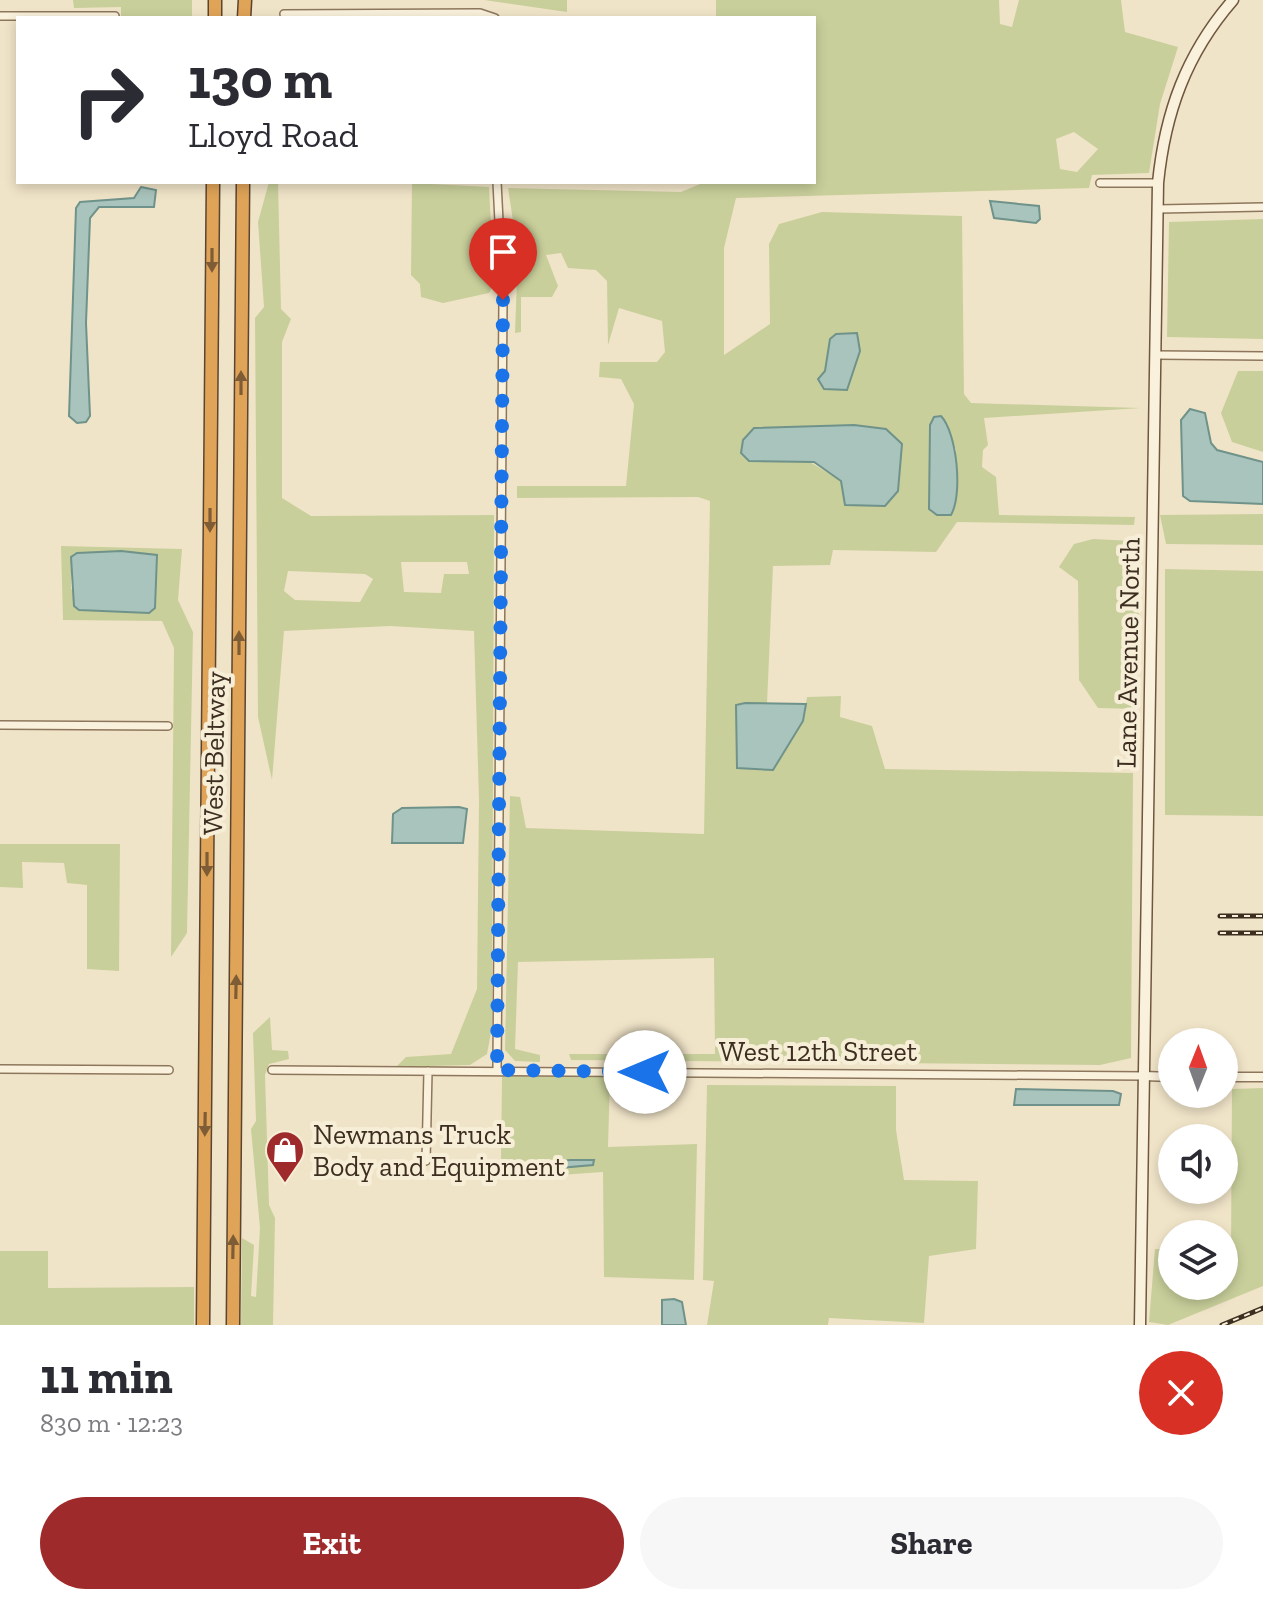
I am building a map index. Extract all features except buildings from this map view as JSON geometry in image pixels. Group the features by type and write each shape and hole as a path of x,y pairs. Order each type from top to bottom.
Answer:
{"highway":[{"name":"West Beltway","path":"203,1325 213,184"},
{"name":"West Beltway","path":"233,1325 243,184"}],"main road":[{"name":"Lane Avenue North","path":"1140,1325 1158,183 1164,136 1179,84 1204,37 1233,0"}],"street":[{"path":"284,14 480,13 490,16"},
{"path":"0,16 115,16"},
{"path":"1100,183 1158,183"},
{"path":"497,184 503,324 497,1070"},
{"path":"1158,209 1263,207"},
{"path":"1157,355 1263,356"},
{"path":"0,725 168,726"},
{"path":"0,1069 169,1070"},
{"name":"West 12th Street","path":"272,1070 1158,1076"},
{"path":"426,1161 428,1071"},
{"path":"1238,1077 1263,1077"}],"green space":[{"path":"73,0 192,0 192,16 121,16 121,7 74,8"},
{"path":"484,0 567,0 567,12"},
{"path":"716,0 999,0 1000,24 1012,27 1019,0 1121,0 1125,32 1178,47 1160,104 1149,173 1092,175 1089,188 736,198 724,248 724,355 770,324 769,244 779,224 822,212 962,216 964,394 971,403 1141,408 984,418 988,445 983,450 982,467 996,477 999,515 1135,517 1134,525 957,522 936,552 833,550 830,565 773,566 767,704 736,706 737,768 803,721 807,697 841,696 840,717 872,726 885,769 1133,773 1131,1058 1100,1065 571,1060 569,1054 715,1054 714,958 518,962 515,1049 540,1055 540,1062 515,1061 505,1050 510,796 520,797 526,828 704,834 710,501 698,497 517,498 517,486 626,486 634,404 621,379 599,377 600,362 657,362 665,352 662,321 619,308 608,345 607,281 596,270 568,268 561,253 546,255 558,286 552,297 521,297 521,332 515,333 518,253 508,188 681,192 700,184 816,184 816,16 716,16","holes":["1074,132 1098,149 1077,172 1060,169 1056,139","934,417 956,449 954,511 951,515 929,509 930,425","853,425 886,429 841,481 754,428"]},
{"path":"268,184 278,184 281,309 291,319 282,342 282,498 311,516 494,515 492,1027 487,1054 470,1065 396,1067 406,1057 451,1054 477,989 479,800 474,631 390,626 284,631 272,780 258,717 255,318 264,307 258,222","holes":["401,562 467,562 469,574 444,574 441,593 404,592","288,571 365,574 373,579 360,602 295,600 284,591"]},
{"path":"412,184 489,187 494,284 489,293 443,303 421,297 420,284 411,275"},
{"path":"1263,219 1263,339 1167,337 1169,222"},
{"path":"1238,371 1263,371 1263,452 1232,442 1221,413"},
{"path":"1263,514 1263,545 1166,544 1160,515"},
{"path":"1093,539 1133,541 1140,551 1137,709 1098,708 1079,680 1078,581 1059,567 1074,544"},
{"path":"61,546 182,549 178,600 193,632 187,933 171,957 174,648 162,621 63,620","holes":["121,551 157,555 155,608 71,589 71,556"]},
{"path":"1165,569 1263,571 1263,816 1165,815"},
{"path":"0,844 120,844 119,971 87,969 87,885 67,883 64,863 22,862 23,888 0,887"},
{"path":"270,1017 272,1050 288,1051 289,1059 269,1064 265,1075 269,1205 275,1218 273,1325 241,1325 242,1238 254,1245 251,1296 256,1297 260,1228 251,1129 256,1121 253,1033"},
{"path":"502,1076 610,1077 608,1147 697,1144 694,1280 604,1277 603,1172 517,1178 501,1160"},
{"path":"707,1085 896,1086 896,1130 904,1180 978,1181 976,1249 929,1256 924,1323 829,1318 828,1325 707,1325 714,1281 703,1280"},
{"path":"1263,1088 1263,1286 1238,1296 1238,1220 1231,1220 1231,1204 1238,1204 1238,1124 1232,1124 1232,1108 1238,1108 1238,1089"},
{"path":"1155,1249 1158,1249 1158,1300 1229,1300 1168,1325 1149,1322"},
{"path":"0,1251 48,1251 48,1288 194,1287 194,1325 0,1325"}],"water":[{"path":"141,187 156,190 154,207 99,207 90,218 86,323 90,416 86,422 77,423 69,416 76,208 80,202 134,198"},
{"path":"990,201 1039,206 1040,219 1036,223 994,218"},
{"path":"857,333 860,351 847,390 824,389 818,379 825,371 830,339 836,334"},
{"path":"1190,409 1205,413 1211,443 1217,450 1263,462 1263,504 1190,501 1183,496 1181,420"},
{"path":"941,416 951,436 956,464 957,493 951,515 937,515 929,509 930,425 934,417"},
{"path":"854,425 886,429 902,444 898,491 885,506 845,505 841,481 814,462 749,461 741,453 743,440 754,428"},
{"path":"121,551 157,555 155,608 149,613 79,610 74,606 71,557 77,553"},
{"path":"806,704 803,721 773,770 737,768 736,705"},
{"path":"402,808 467,809 463,843 392,843 393,814"},
{"path":"1016,1089 1113,1091 1121,1094 1119,1105 1014,1105"},
{"path":"594,1160 593,1165 512,1172 514,1168"},
{"path":"662,1300 682,1302 686,1325 662,1325"}],"railway":[{"path":"1220,916 1263,916"},
{"path":"1220,933 1263,933"},
{"path":"1222,1325 1263,1308"}],"place":[{"name":"Newmans Truck Body and Equipment","path":"285,1184"}],"route":[{"path":"503,300 497,1070 645,1072"}]}
